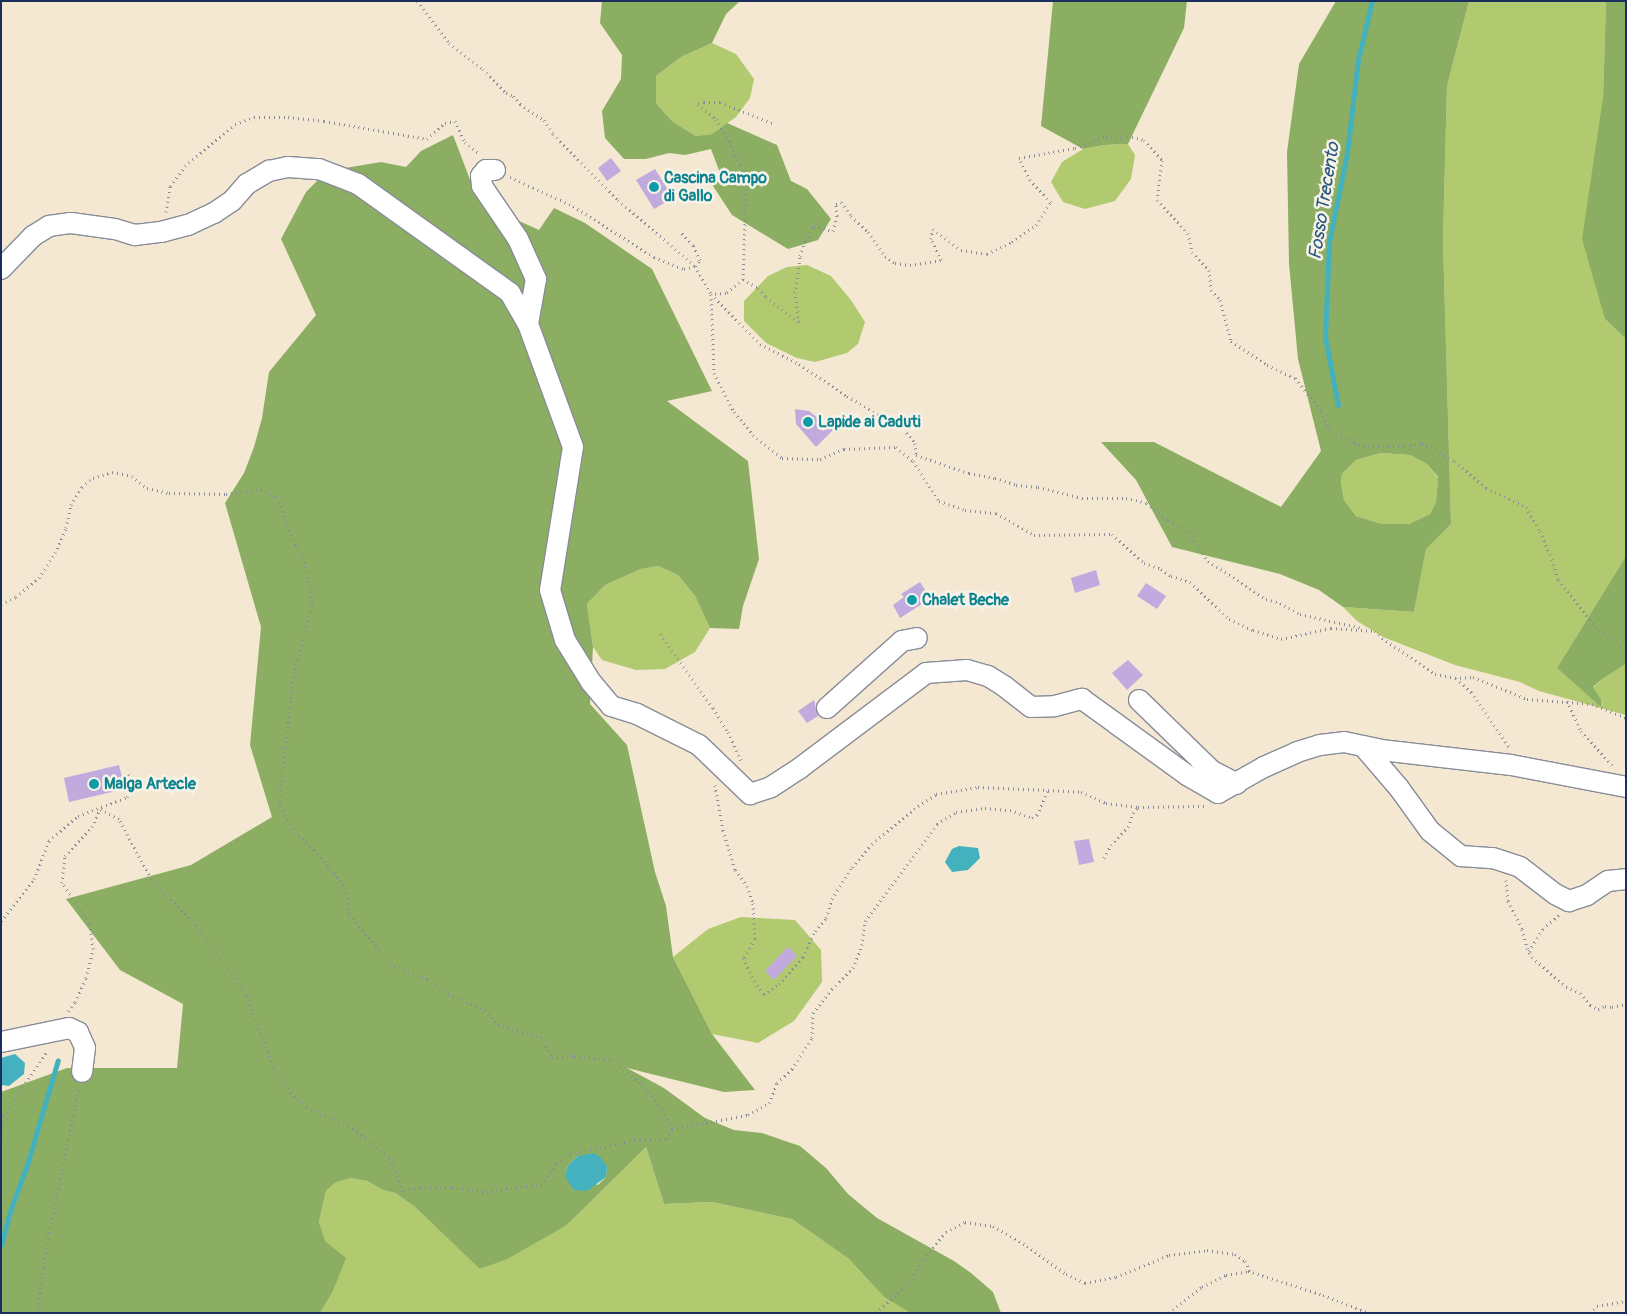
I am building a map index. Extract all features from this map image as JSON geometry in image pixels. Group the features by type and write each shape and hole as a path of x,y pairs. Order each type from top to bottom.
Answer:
{"street":[{"path":"1,269 34,236 49,226 71,223 115,229 135,235 188,225 214,213 232,201 247,184 270,170 288,166 319,168 358,184 510,293 528,324 573,447 550,590 565,640 591,682 611,706 638,714 699,745 750,794 771,787 800,768 926,673 967,670 988,676 1031,707 1055,706 1082,699 1187,775 1218,793 1264,767 1297,752 1320,745 1344,742 1622,780"},
{"path":"495,170 486,170 481,176 482,186 518,239 536,279 528,324"},
{"path":"827,708 902,641 916,638"},
{"path":"1139,700 1230,787"},
{"path":"1363,746 1399,788 1430,831 1461,856 1501,860 1520,867 1555,894 1569,901 1587,895 1608,882 1626,879"},
{"path":"1,1042 68,1028 78,1032 85,1048 82,1072"}],"path":[{"path":"417,1 449,43 472,59 506,93 544,120 553,134 602,184 695,266 711,294 760,344 800,364 846,396 903,429 915,443 916,455 969,473 995,478 1016,485 1038,487 1082,498 1126,498 1147,503 1168,520 1189,532 1208,561 1266,599 1280,603 1300,614 1375,631 1382,638 1436,674 1455,678 1473,676 1527,699 1592,704 1626,718"},
{"path":"743,280 746,189 740,165 729,141 716,120 698,104 720,102 772,123"},
{"path":"144,234 168,210 170,186 185,166 235,124 254,117 288,117 324,121 427,140 445,123 455,121 465,142 495,170 568,203 654,257 684,269 695,266 700,260 693,245 680,231"},
{"path":"743,280 758,288 766,298 799,322 795,293 800,256 805,241 814,226 833,232 837,216 836,204 841,202 851,216 868,232 885,256 894,263 910,265 941,260 931,239 934,229 961,250 988,254 1012,242 1036,225 1051,202 1030,180 1019,158 1074,148 1106,136 1115,139 1127,136 1144,140 1162,160 1157,200 1188,233 1192,252 1209,270 1212,290 1220,300 1231,341 1267,365 1295,378 1321,411 1331,432 1363,446 1405,446 1422,443 1455,462 1486,488 1526,507 1540,531 1552,558 1558,580 1596,627 1626,650"},
{"path":"711,294 726,293 743,280"},
{"path":"711,294 714,373 734,412 753,435 782,458 820,459 844,449 896,447 913,461 939,501 965,510 996,513 1034,536 1112,534 1144,563 1161,568 1171,576 1190,582 1230,619 1253,630 1281,639 1331,628 1375,631"},
{"path":"1,604 16,598 39,578 55,553 66,528 71,505 82,487 93,478 112,472 132,476 147,488 169,493 226,494 260,489 277,497 295,545 303,556 313,601 294,672 282,775 280,806 295,832 314,850 346,888 349,915 394,966 428,979 448,994 485,1010 498,1025 541,1037 552,1058 574,1056 612,1060 642,1084 662,1110 672,1129"},
{"path":"660,634 713,708 742,760 731,756 711,758"},
{"path":"1455,678 1471,692 1500,737 1514,752"},
{"path":"1567,701 1580,731 1622,780"},
{"path":"1,921 34,879 49,841 78,816 127,798 132,788 132,779 127,772"},
{"path":"713,779 723,830 735,870 747,886 753,903 754,938 743,958 754,980 764,994 779,984 804,957 815,931 826,918 832,899 852,867 872,844 914,809 936,794 978,787 1048,790 1081,792 1106,803 1138,807 1202,806 1218,798 1230,787"},
{"path":"100,809 120,819 151,879 196,925 246,995 273,1066 291,1093 306,1107 353,1128 389,1157 403,1191 420,1187 452,1187 482,1192 542,1184 557,1164 569,1154 640,1140 666,1139 672,1129 748,1116 768,1103 777,1084 792,1069 812,1038 813,1013 832,989 853,968 862,945 865,921 937,824 956,812 985,808 1010,810 1032,818 1037,814 1048,790"},
{"path":"1104,858 1111,845 1128,827 1133,813 1138,807"},
{"path":"1,1136 2,1116 50,1047 56,1029 75,1002 86,978 94,949 90,923 62,883 65,856 92,827 100,809"},
{"path":"1501,860 1508,885 1508,900 1522,928 1529,952 1566,986 1580,993 1590,1005 1598,1008 1626,1004"},
{"path":"1529,952 1543,929 1563,911 1569,901"},
{"path":"42,1313 38,1303 48,1234 82,1072"},
{"path":"876,1313 909,1283 922,1258 946,1232 965,1222 993,1226 1027,1246 1066,1274 1085,1283 1116,1277 1169,1255 1207,1250 1235,1254 1245,1261 1250,1272"},
{"path":"1169,1313 1202,1287 1226,1275 1250,1272 1323,1295 1369,1313"},
{"path":"1590,1313 1597,1306 1626,1301"}],"green space":[{"path":"602,1 740,1 726,14 712,43 681,57 656,76 656,103 673,122 696,136 712,134 727,123 777,145 791,181 807,189 831,219 818,240 788,249 732,215 713,186 720,173 711,149 685,155 669,153 646,159 624,159 605,138 602,111 621,79 622,55 600,23"},
{"path":"1053,1 1187,1 1184,28 1128,144 1104,145 1083,149 1041,126"},
{"path":"1336,1 1469,1 1447,86 1443,239 1451,524 1426,549 1414,612 1343,607 1319,590 1280,574 1172,547 1136,480 1101,442 1154,442 1281,507 1321,451 1298,359 1289,264 1287,152 1299,64","holes":["1381,453 1410,455 1427,464 1438,477 1436,502 1430,514 1409,524 1382,524 1356,516 1344,500 1341,482 1342,474 1356,460"]},
{"path":"1469,1 1606,1 1603,98 1605,319 1626,339 1626,556 1557,668 1601,706 1601,699 1593,688 1602,679 1626,664 1626,715 1539,691 1520,682 1455,665 1383,637 1357,621 1343,607 1414,612 1426,548 1451,524 1443,239 1447,86"},
{"path":"1606,1 1626,1 1626,339 1605,319 1582,239 1603,98"},
{"path":"712,43 736,54 754,79 750,98 736,117 712,134 696,136 673,122 656,103 656,76 681,57"},
{"path":"453,135 474,190 517,220 539,230 554,208 585,223 652,269 712,391 667,401 748,461 759,559 743,606 739,629 710,628 695,596 678,575 658,566 641,569 605,585 587,604 593,647 590,704 627,745 655,872 666,906 673,957 712,1034 755,1090 724,1092 627,1068 664,1088 705,1118 734,1130 762,1133 800,1146 826,1168 848,1194 877,1218 954,1261 971,1273 993,1292 1001,1313 910,1313 884,1297 849,1259 792,1219 712,1202 664,1204 646,1147 567,1225 507,1259 480,1269 414,1206 395,1193 383,1190 367,1181 350,1178 335,1183 326,1191 319,1222 325,1241 346,1258 332,1293 320,1313 1,1313 1,1092 67,1068 177,1068 183,1004 120,970 66,899 191,865 272,817 250,745 261,627 225,503 244,473 254,447 262,418 269,372 316,315 281,239 306,192 327,171 381,162 406,167 421,151","holes":["578,1156 607,1167 606,1177 598,1185 565,1174 569,1164"]},
{"path":"1128,144 1135,155 1131,179 1115,201 1085,209 1063,202 1051,182 1062,162 1083,149 1104,145"},
{"path":"807,265 831,276 851,300 865,322 858,344 847,353 815,362 797,358 766,343 744,321 744,301 768,276 787,267"},
{"path":"1381,453 1410,455 1427,464 1438,478 1436,502 1430,514 1409,524 1382,524 1356,516 1344,500 1341,482 1342,474 1356,460"},
{"path":"1626,556 1626,664 1593,687 1601,699 1601,707 1557,668"},
{"path":"658,566 678,575 695,596 710,628 695,652 665,669 636,670 602,660 593,647 587,604 605,585 641,569"},
{"path":"741,917 795,920 821,950 822,982 794,1021 758,1043 712,1034 673,957 708,929"},
{"path":"646,1147 664,1204 712,1202 792,1219 849,1259 884,1297 910,1313 320,1313 332,1293 332,1248 324,1241 319,1222 326,1191 335,1183 350,1178 367,1181 383,1190 395,1193 414,1206 481,1269 567,1225"}],"water":[{"path":"959,846 978,848 980,858 968,870 952,872 945,862 952,849"},
{"path":"15,1054 25,1063 24,1074 9,1086 1,1085 1,1058"},
{"path":"594,1153 601,1158 607,1167 606,1177 587,1191 574,1190 565,1174 569,1164 578,1156"}],"building":[{"path":"611,158 621,171 607,181 598,168"},
{"name":"Cascina Campo di Gallo","path":"655,169 673,198 654,209 636,180"},
{"path":"795,409 809,411 833,430 816,447 796,424"},
{"path":"1096,570 1100,585 1075,593 1071,578"},
{"name":"Chalet Beche","path":"920,582 929,596 920,601 922,604 900,618 893,605 904,597 901,594"},
{"path":"1146,583 1166,596 1157,609 1137,596"},
{"path":"1128,660 1143,675 1127,690 1112,673"},
{"path":"814,700 818,716 807,723 798,711"},
{"name":"Malga Artecle","path":"119,765 125,789 69,802 64,778"},
{"path":"1089,839 1094,862 1079,865 1074,841"},
{"path":"788,947 797,956 774,980 765,971"}],"waterway":[{"name":"Fosso Trecento","path":"1338,405 1325,337 1329,242 1347,153 1358,60 1372,1"},
{"path":"1,1245 58,1060"}],"place":[{"name":"Cascina Campo di Gallo","path":"654,187"},
{"name":"Lapide ai Caduti","path":"808,422"},
{"name":"Chalet Beche","path":"912,600"},
{"name":"Malga Artecle","path":"94,784"}]}
